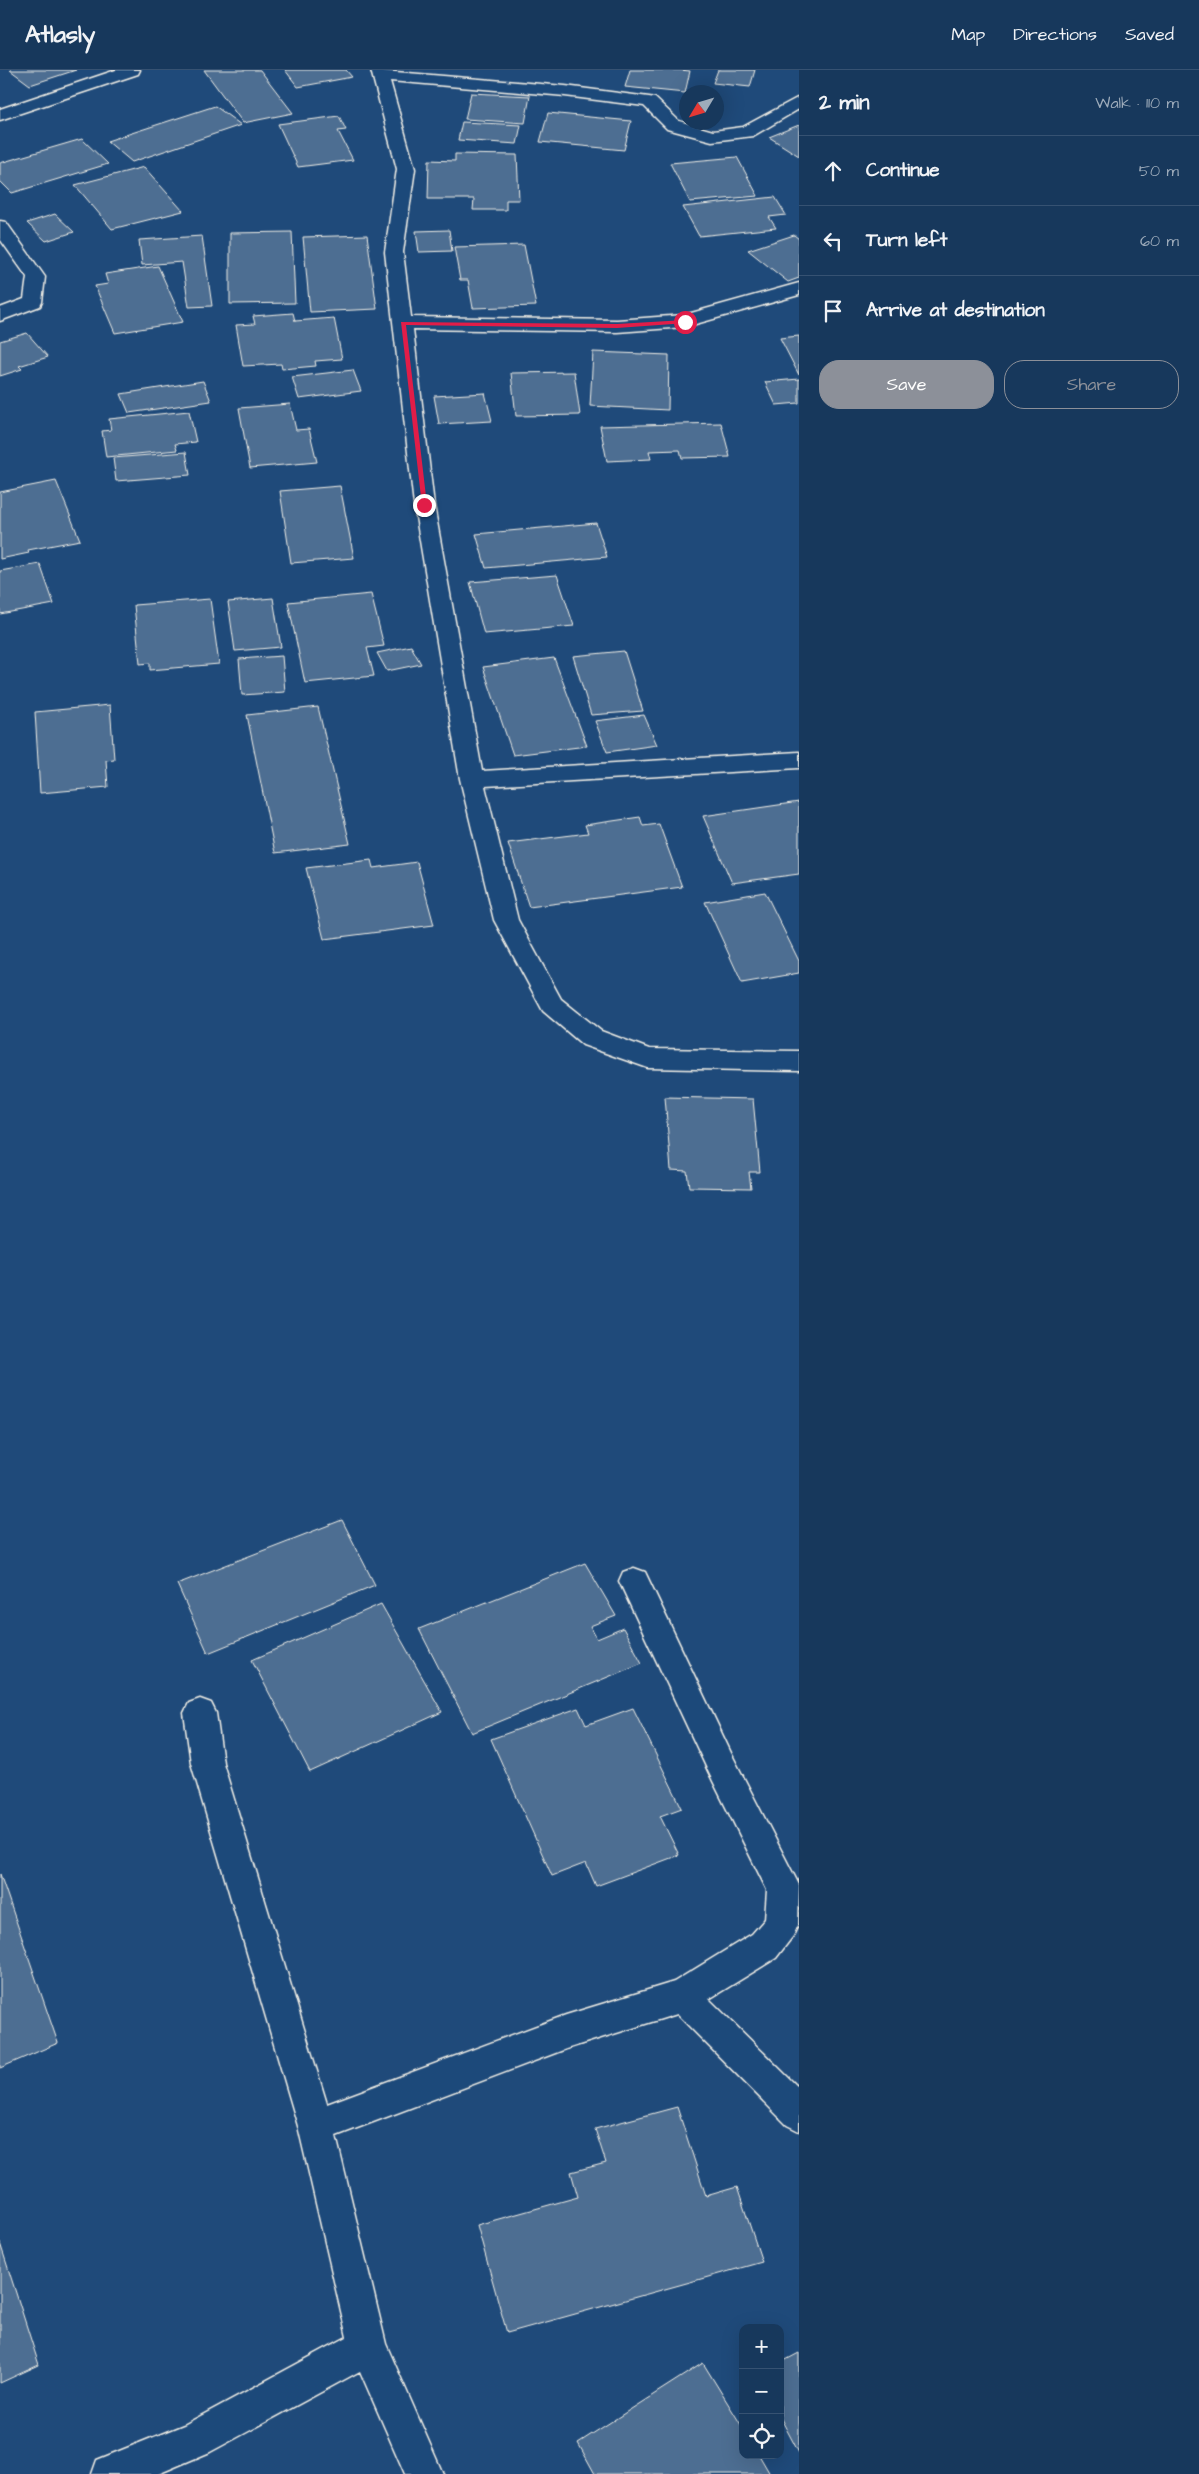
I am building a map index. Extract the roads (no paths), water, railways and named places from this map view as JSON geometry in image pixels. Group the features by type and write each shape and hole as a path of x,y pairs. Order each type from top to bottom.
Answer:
{"street":[{"path":"0,115 132,70"},
{"path":"799,102 747,132 712,136 673,125 649,102 565,91 380,72 406,169 394,252 424,505 472,780 506,920 552,1005 592,1038 648,1058 799,1061"},
{"path":"0,226 36,277 33,302 0,315"},
{"path":"403,323 617,326 685,322 799,289"},
{"path":"472,780 799,760"},
{"path":"316,2126 566,2032 682,1996 764,1946 781,1924 784,1889 720,1763 634,1581"},
{"path":"200,1713 207,1763 316,2126 368,2346 424,2474"},
{"path":"682,1996 799,2113"},
{"path":"111,2474 197,2439 368,2346"}]}
